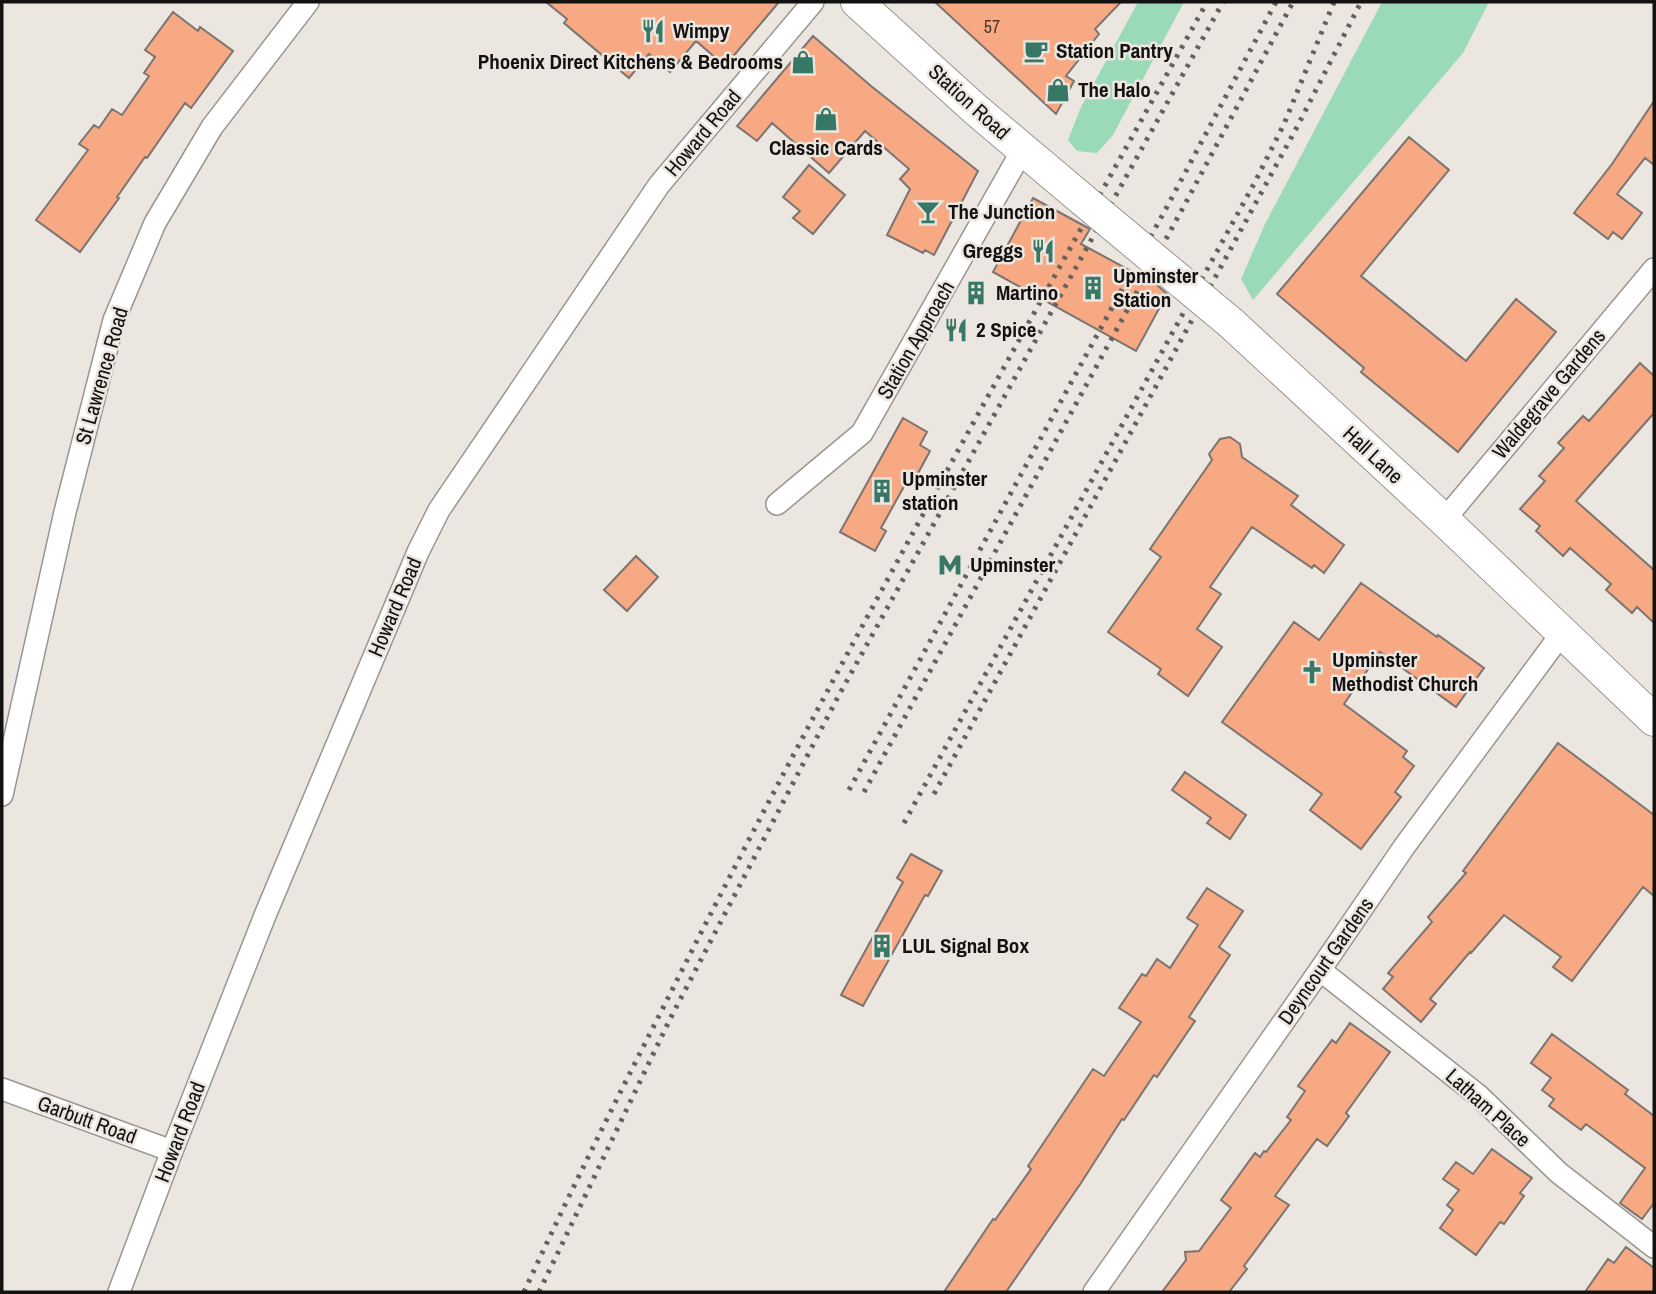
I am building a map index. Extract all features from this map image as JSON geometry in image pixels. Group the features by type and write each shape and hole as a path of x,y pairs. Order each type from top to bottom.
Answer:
{"street":[{"name":"St Lawrence Road","path":"2,795 65,512 114,320 155,223 212,127 308,2"},
{"name":"Howard Road","path":"119,1292 266,913 418,552 439,510 659,185 813,2"},
{"name":"Station Road","path":"857,2 975,109 1083,200"},
{"name":"Station Approach","path":"777,504 862,433 1023,149"},
{"name":"Hall Lane","path":"1083,200 1231,323 1444,520 1654,720"},
{"name":"Waldegrave Gardens","path":"1444,520 1654,269"},
{"name":"Deyncourt Gardens","path":"1099,1290 1404,848 1562,633"},
{"name":"Latham Place","path":"1321,970 1479,1096 1559,1173 1654,1247"},
{"name":"Garbutt Road","path":"2,1088 172,1151"}],"green space":[{"path":"1138,2 1184,2 1113,135 1097,153 1077,151 1068,140 1081,107"},
{"path":"1382,2 1489,2 1463,53 1253,300 1241,279 1265,224"}],"building":[{"path":"546,2 779,2 725,66 696,41 670,72 649,54 629,78 564,23 567,19"},
{"path":"935,2 1121,2 1095,29 1099,34 1066,76 1074,81 1056,114"},
{"path":"173,12 198,31 200,27 233,51 191,108 185,103 80,252 36,220 88,150 79,144 94,125 99,128 112,109 122,115 149,76 144,73 155,57 145,50"},
{"path":"813,36 978,171 934,255 925,250 923,253 887,235 910,189 900,179 909,169 865,131 829,173 772,123 757,141 737,126"},
{"path":"1654,101 1654,165 1645,158 1617,194 1642,213 1622,239 1613,232 1608,239 1574,213 1612,164"},
{"path":"1409,137 1449,170 1361,276 1466,361 1516,299 1556,332 1458,452 1361,372 1364,368 1277,294"},
{"path":"809,165 845,195 813,234 793,218 800,211 783,197"},
{"name":"Upminster Station","path":"1033,198 1090,229 1081,244 1157,285 1167,294 1136,351 993,272"},
{"path":"1640,363 1654,376 1654,413 1576,501 1654,570 1654,623 1637,607 1632,613 1606,590 1611,584 1570,548 1563,556 1536,531 1540,526 1520,509 1545,481 1539,476 1564,448 1558,443 1583,416 1589,421"},
{"name":"Upminster station","path":"903,418 927,432 920,445 930,451 917,475 912,472 881,528 886,531 875,551 840,532"},
{"path":"1230,437 1240,444 1242,457 1298,496 1291,505 1344,545 1324,573 1314,565 1312,568 1252,527 1210,587 1221,594 1197,629 1222,647 1188,696 1158,674 1161,669 1108,632 1161,557 1150,549 1212,460 1209,454 1220,439"},
{"path":"636,556 658,577 627,611 604,590"},
{"path":"1361,583 1484,668 1456,707 1380,652 1344,704 1407,751 1403,757 1414,766 1395,792 1401,797 1361,849 1310,810 1322,794 1222,722 1294,622 1319,640"},
{"path":"1558,743 1654,815 1654,896 1643,887 1572,981 1553,967 1561,957 1504,915 1430,999 1436,1004 1421,1022 1383,989 1393,977 1388,973 1432,922 1428,917 1466,873 1463,871"},
{"path":"1185,772 1246,815 1230,839 1207,823 1211,818 1172,790"},
{"name":"LUL Signal Box","path":"911,854 942,871 928,896 925,895 863,1006 841,995 903,882 897,878"},
{"path":"1207,888 1243,911 1219,947 1230,955 1189,1017 1195,1021 1157,1077 1154,1075 1124,1120 1122,1119 1006,1292 944,1292 993,1219 995,1220 1031,1169 1028,1166 1093,1069 1104,1076 1141,1022 1119,1008 1142,974 1146,976 1157,959 1170,968 1198,925 1187,918"},
{"path":"1350,1023 1390,1052 1346,1113 1349,1116 1327,1146 1317,1139 1275,1196 1289,1205 1244,1266 1247,1269 1229,1292 1162,1292 1186,1260 1185,1252 1199,1251 1231,1208 1221,1200 1255,1153 1260,1157 1266,1152 1291,1120 1287,1117 1305,1091 1298,1086 1332,1040 1336,1043"},
{"path":"1552,1034 1628,1090 1625,1094 1654,1116 1654,1203 1642,1219 1620,1203 1645,1168 1586,1124 1581,1130 1549,1106 1554,1099 1542,1090 1551,1078 1531,1063"},
{"path":"1492,1149 1532,1178 1520,1193 1524,1196 1504,1224 1500,1222 1476,1255 1440,1228 1453,1210 1447,1205 1459,1190 1443,1179 1456,1162 1473,1174"},
{"path":"1626,1247 1654,1268 1654,1292 1585,1292 1608,1259 1614,1263"}],"railway":[{"path":"524,1292 629,1074 796,749 931,499 1207,2"},
{"path":"539,1292 670,1019 839,695 1223,2"},
{"path":"849,790 1276,2"},
{"path":"864,792 1293,2"},
{"path":"904,823 1255,182 1284,124 1334,2"},
{"path":"934,794 1297,127 1361,2"}],"place":[{"name":"Wimpy","path":"653,31"},
{"name":"Station Pantry","path":"1036,51"},
{"name":"Phoenix Direct Kitchens & Bedrooms","path":"803,62"},
{"name":"The Halo","path":"1058,90"},
{"name":"Classic Cards","path":"826,119"},
{"name":"The Junction","path":"928,212"},
{"name":"Greggs","path":"1043,251"},
{"name":"Upminster Station","path":"1093,288"},
{"name":"Martino","path":"976,293"},
{"name":"2 Spice","path":"956,330"},
{"name":"Upminster station","path":"882,491"},
{"name":"Upminster","path":"950,565"},
{"name":"Upminster Methodist Church","path":"1312,672"},
{"name":"LUL Signal Box","path":"882,946"}]}
